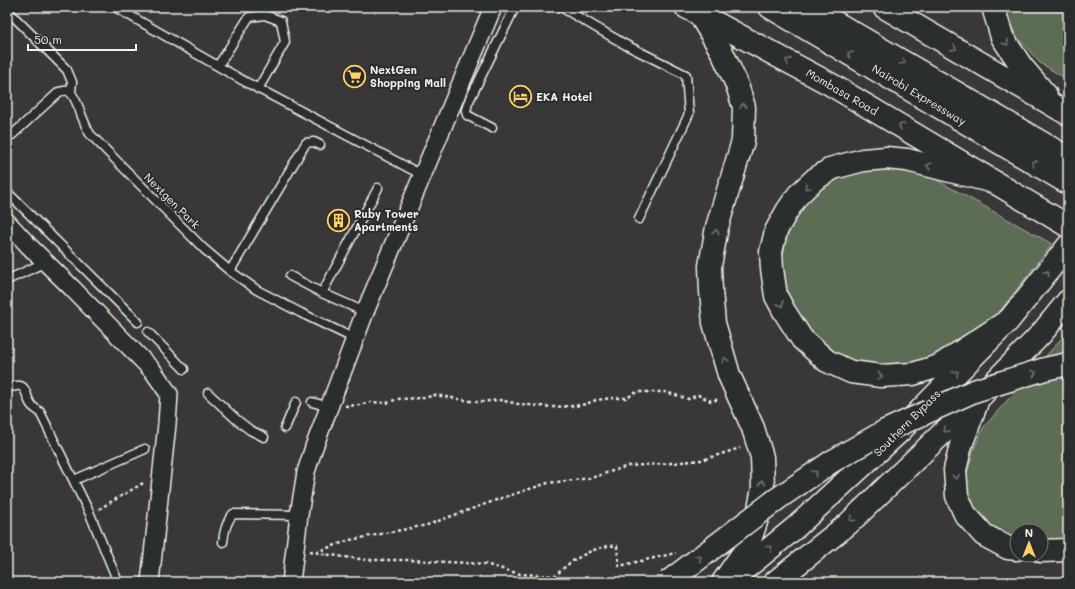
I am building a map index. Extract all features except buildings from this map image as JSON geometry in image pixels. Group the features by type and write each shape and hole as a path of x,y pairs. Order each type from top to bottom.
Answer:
{"highway":[{"name":"Nairobi Expressway","path":"770,7 1068,183"},
{"name":"Nairobi Expressway","path":"809,7 1068,158"},
{"path":"884,7 1064,112"},
{"path":"993,7 1002,37 1022,67 1064,112"},
{"path":"693,11 722,52 737,84 744,107 743,141 717,227 710,266 710,291 714,323 729,375 753,428 762,457 763,488 757,520 748,546 723,582"},
{"name":"Mombasa Road","path":"693,11 830,84 1068,226"},
{"path":"994,182 907,160 886,158 862,160 833,168 816,179 798,195 787,210 776,231 771,252 772,269 776,296 802,339 827,361 852,372 881,376 913,374 939,366 1008,320"},
{"name":"Southern Bypass","path":"729,582 796,527 900,431 1008,320 1068,246"},
{"path":"775,582 848,524 977,400 1041,334 1064,306"},
{"path":"668,582 777,499 831,462 885,431 974,391 1045,369 1068,364"},
{"path":"977,400 960,445 956,464 957,496 965,514 984,535 1009,548"},
{"path":"1049,551 1068,550"}],"street":[{"path":"291,582 306,472 314,447 365,312 493,7"},
{"path":"7,222 153,371 169,394 150,582"}],"lane":[{"path":"116,7 258,89 422,175"},
{"path":"561,7 626,45 686,76 689,114 640,219"},
{"path":"492,128 467,115 466,110 513,8"},
{"name":"Nextgen Park","path":"7,10 67,70 72,82 71,92 90,134 204,249 230,271 257,290 355,339"},
{"path":"218,66 249,16 265,15 281,21 285,42 258,89"},
{"path":"7,136 12,135 59,92 67,90 71,92"},
{"path":"230,271 306,142 314,142 320,145"},
{"path":"322,293 378,188"},
{"path":"7,192 138,322"},
{"path":"7,280 46,262"},
{"path":"290,276 322,293 365,312"},
{"path":"148,332 184,369"},
{"path":"7,388 19,385 22,386 30,403 40,412 90,514 118,582"},
{"path":"208,393 250,430 264,437"},
{"path":"285,428 296,402"},
{"path":"312,402 329,407"},
{"path":"74,480 145,449"},
{"path":"223,542 224,529 228,520 233,514 299,515"}],"path":[{"path":"329,407 358,405 371,402 387,403 397,399 424,398 435,395 477,402 500,400 518,404 553,407 574,406 586,404 596,400 626,398 637,392 666,392 688,399 698,395 711,401 738,396"},
{"path":"316,552 350,540 427,525 548,483 591,478 628,466 702,460 758,443"},
{"path":"90,514 162,472"},
{"path":"296,548 367,560 411,560 485,564 520,574 555,576 576,558 596,549 613,545 617,546 619,566 681,551"}],"green space":[{"path":"1004,7 1068,7 1068,80 1040,63 1016,36"},
{"path":"890,170 926,174 1052,244 997,315 961,344 914,368 846,363 814,341 785,294 780,264 788,228 806,201 821,187 855,171"},
{"path":"1068,331 1068,539 1049,542 1049,523 1009,523 1009,538 986,524 971,503 965,481 973,451 983,428"}],"place":[{"name":"NextGen Shopping Mall","path":"355,76"},
{"name":"EKA Hotel","path":"521,97"},
{"name":"Ruby Tower Apartments","path":"338,220"}]}
